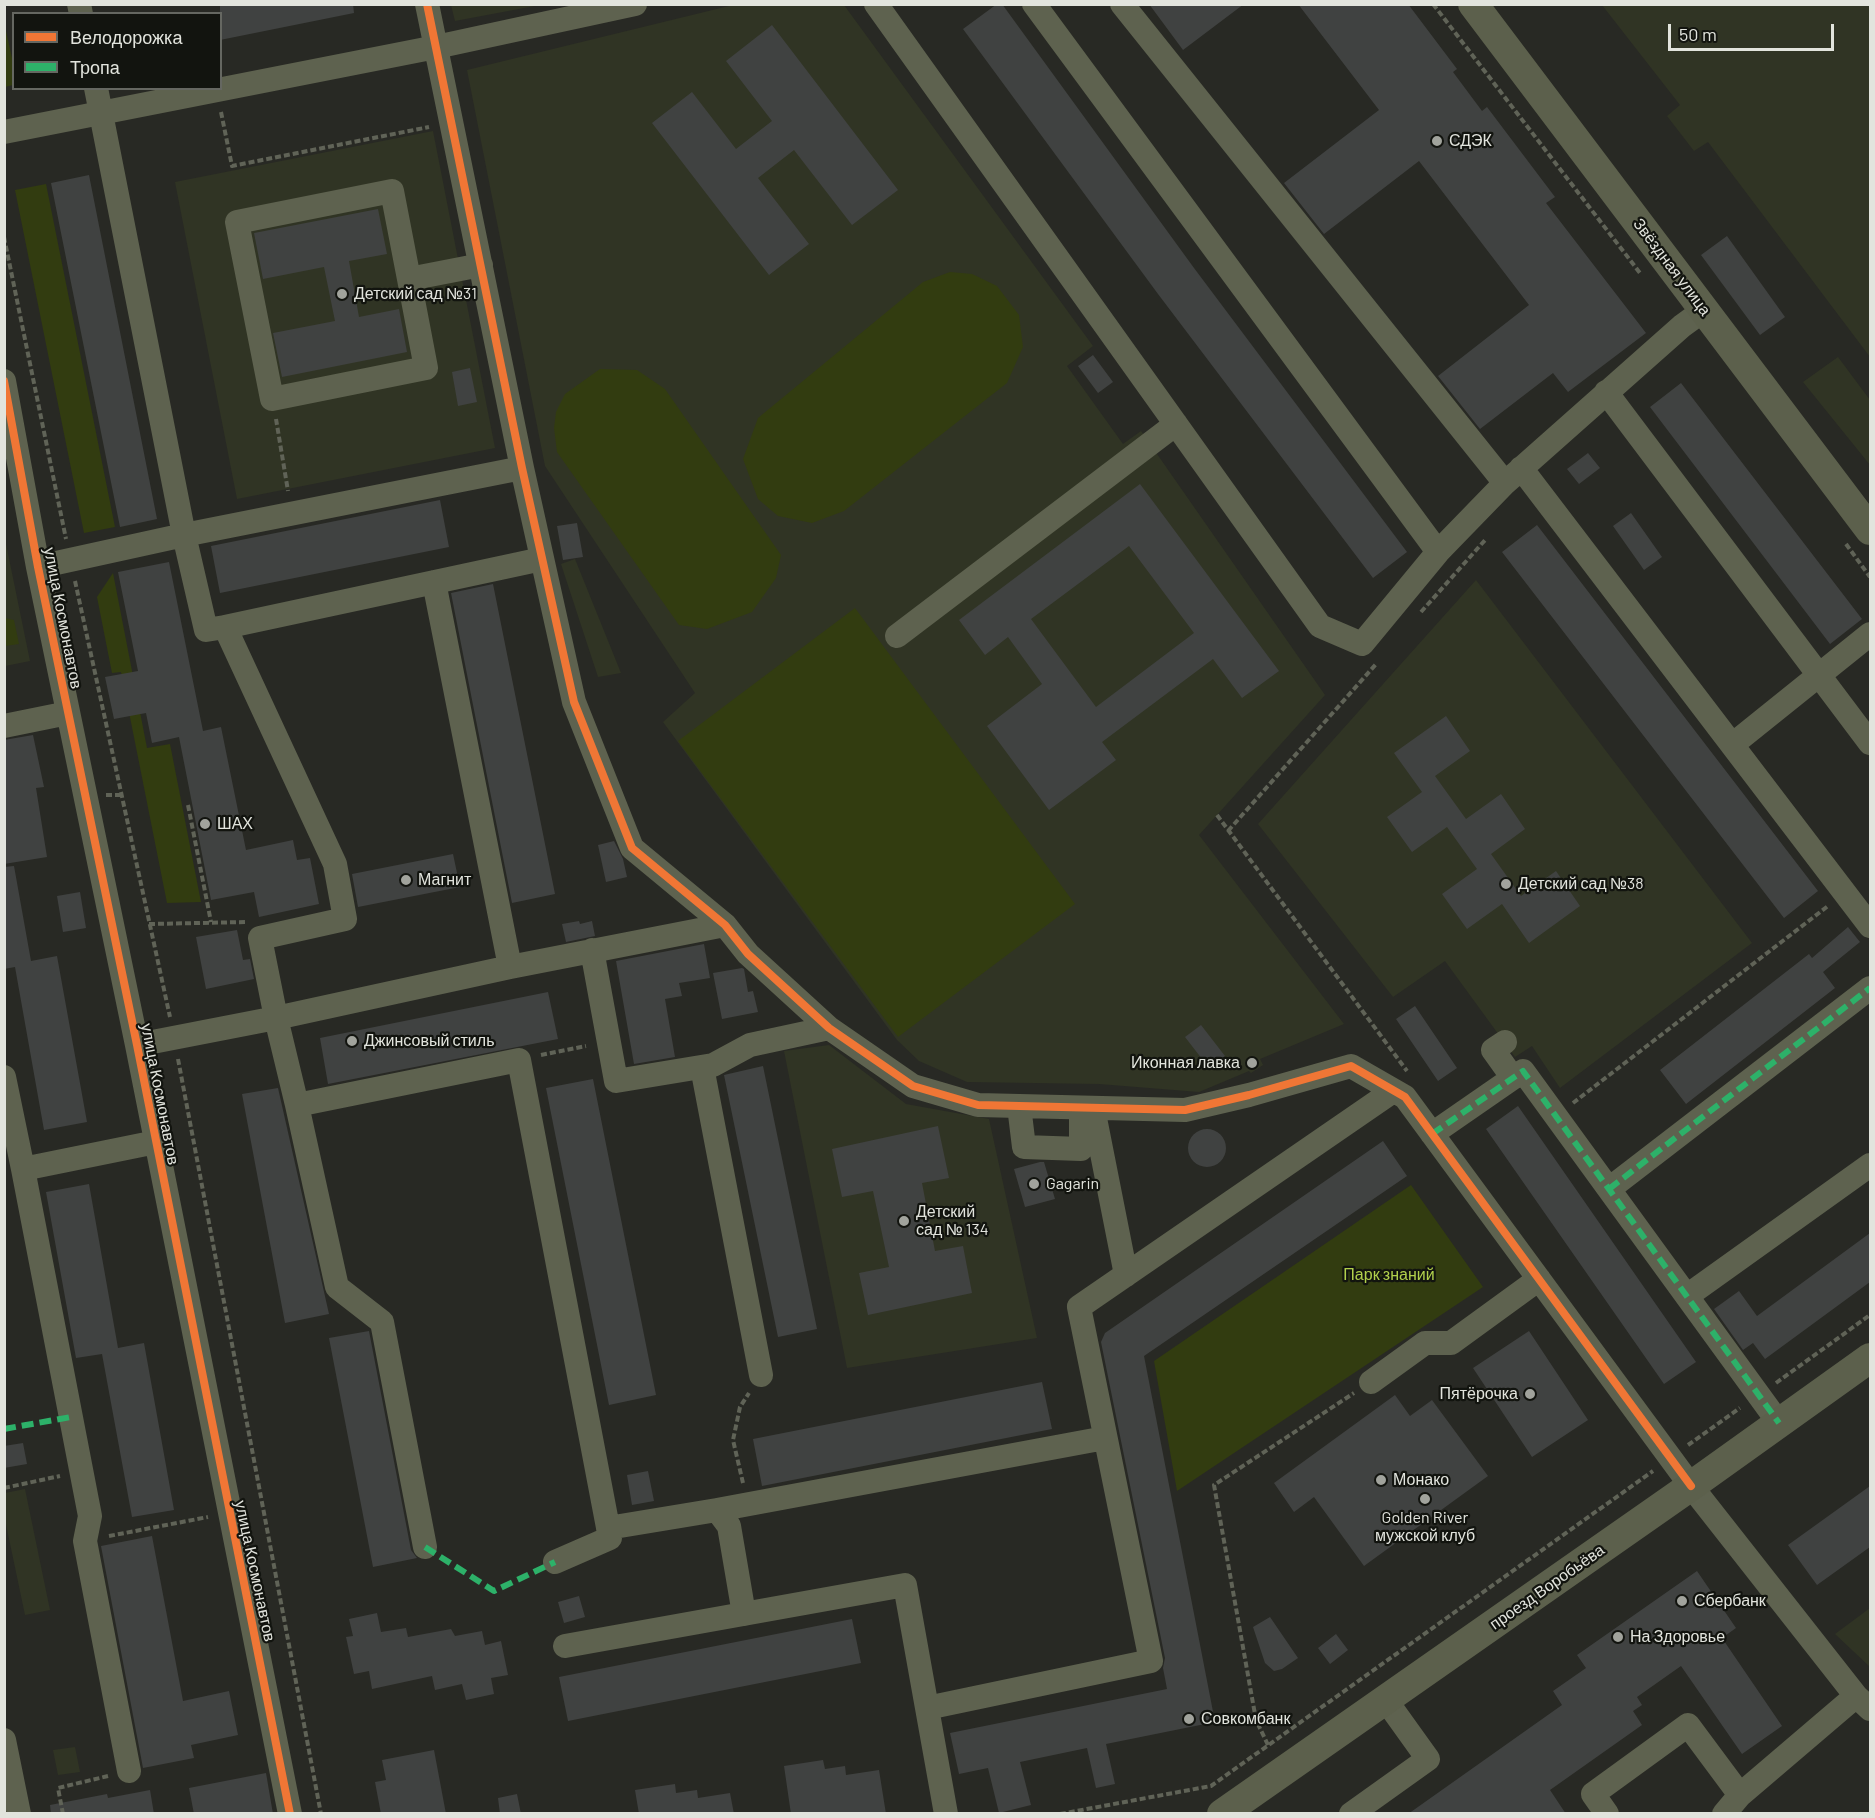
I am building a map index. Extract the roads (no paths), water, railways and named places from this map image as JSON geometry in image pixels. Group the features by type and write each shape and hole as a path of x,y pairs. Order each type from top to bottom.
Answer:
{"main road":[{"name":"Звёздная улица","path":"1473,4 1870,530"},
{"name":"проезд Воробьёва","path":"1222,1814 1870,1358"}],"street":[{"path":"427,4 522,468 574,702 632,848 725,925 748,954 829,1028 913,1086 978,1105 1185,1110 1249,1095 1351,1066 1405,1097 1691,1486 1863,1702 1740,1795 1724,1814"},
{"path":"222,89 436,47 635,4"},
{"path":"876,4 1320,626 1362,645 1438,552 1513,476 1606,392 1682,326 1704,310"},
{"path":"1034,4 1438,552"},
{"path":"1122,4 1513,476 1732,745 1870,926"},
{"path":"96,90 184,535 206,630 542,559"},
{"path":"4,132 217,90"},
{"path":"392,191 409,279 426,368 272,399 237,222 392,191"},
{"path":"409,279 481,265"},
{"name":"улица Космонавтов","path":"4,381 38,567 137,1045 290,1814"},
{"path":"1606,392 1870,743"},
{"path":"897,636 1176,424"},
{"path":"38,567 184,535 522,468"},
{"path":"434,582 510,967"},
{"path":"225,627 335,864 345,919 260,938 337,1287 382,1322 425,1547"},
{"path":"1732,745 1870,634"},
{"path":"4,726 68,713"},
{"path":"137,1045 276,1018 592,950 725,925"},
{"path":"592,950 616,1081 713,1065 750,1045 829,1028"},
{"path":"1609,1189 1870,988"},
{"path":"1505,1042 1493,1050 1513,1078"},
{"path":"297,1105 519,1060 610,1538 555,1562"},
{"path":"702,1067 762,1375"},
{"path":"1432,1134 1523,1071 1779,1423"},
{"path":"4,1077 90,1515 85,1541 129,1771"},
{"path":"927,1708 1151,1661 1079,1307 1393,1091"},
{"path":"1019,1106 1024,1148 1081,1149 1087,1108"},
{"path":"1087,1108 1126,1275"},
{"path":"23,1169 156,1142"},
{"path":"1687,1296 1870,1165"},
{"path":"1371,1382 1425,1343 1451,1343 1539,1279"},
{"path":"608,1528 747,1505 1105,1438"},
{"path":"717,1510 729,1526 744,1614"},
{"path":"566,1646 905,1585 946,1814"},
{"path":"1351,1814 1428,1759 1385,1699"},
{"path":"1607,1814 1593,1794 1688,1725 1740,1795"},
{"path":"4,1740 19,1814"}],"place":[{"name":"СДЭК","path":"1437,141"},
{"name":"Детский сад №31","path":"342,294"},
{"name":"ШАХ","path":"205,824"},
{"name":"Магнит","path":"406,880"},
{"name":"Детский сад №38","path":"1506,884"},
{"name":"Джинсовый стиль","path":"352,1041"},
{"name":"Иконная лавка","path":"1252,1063"},
{"name":"Gagarin","path":"1034,1184"},
{"name":"Детский сад № 134","path":"904,1221"},
{"name":"Пятёрочка","path":"1530,1394"},
{"name":"Монако","path":"1381,1480"},
{"name":"Golden River мужской клуб","path":"1425,1499"},
{"name":"Сбербанк","path":"1682,1601"},
{"name":"На Здоровье","path":"1618,1637"},
{"name":"Совкомбанк","path":"1189,1719"}],"park label":[{"name":"Парк знаний","path":"1389,1275"}]}
